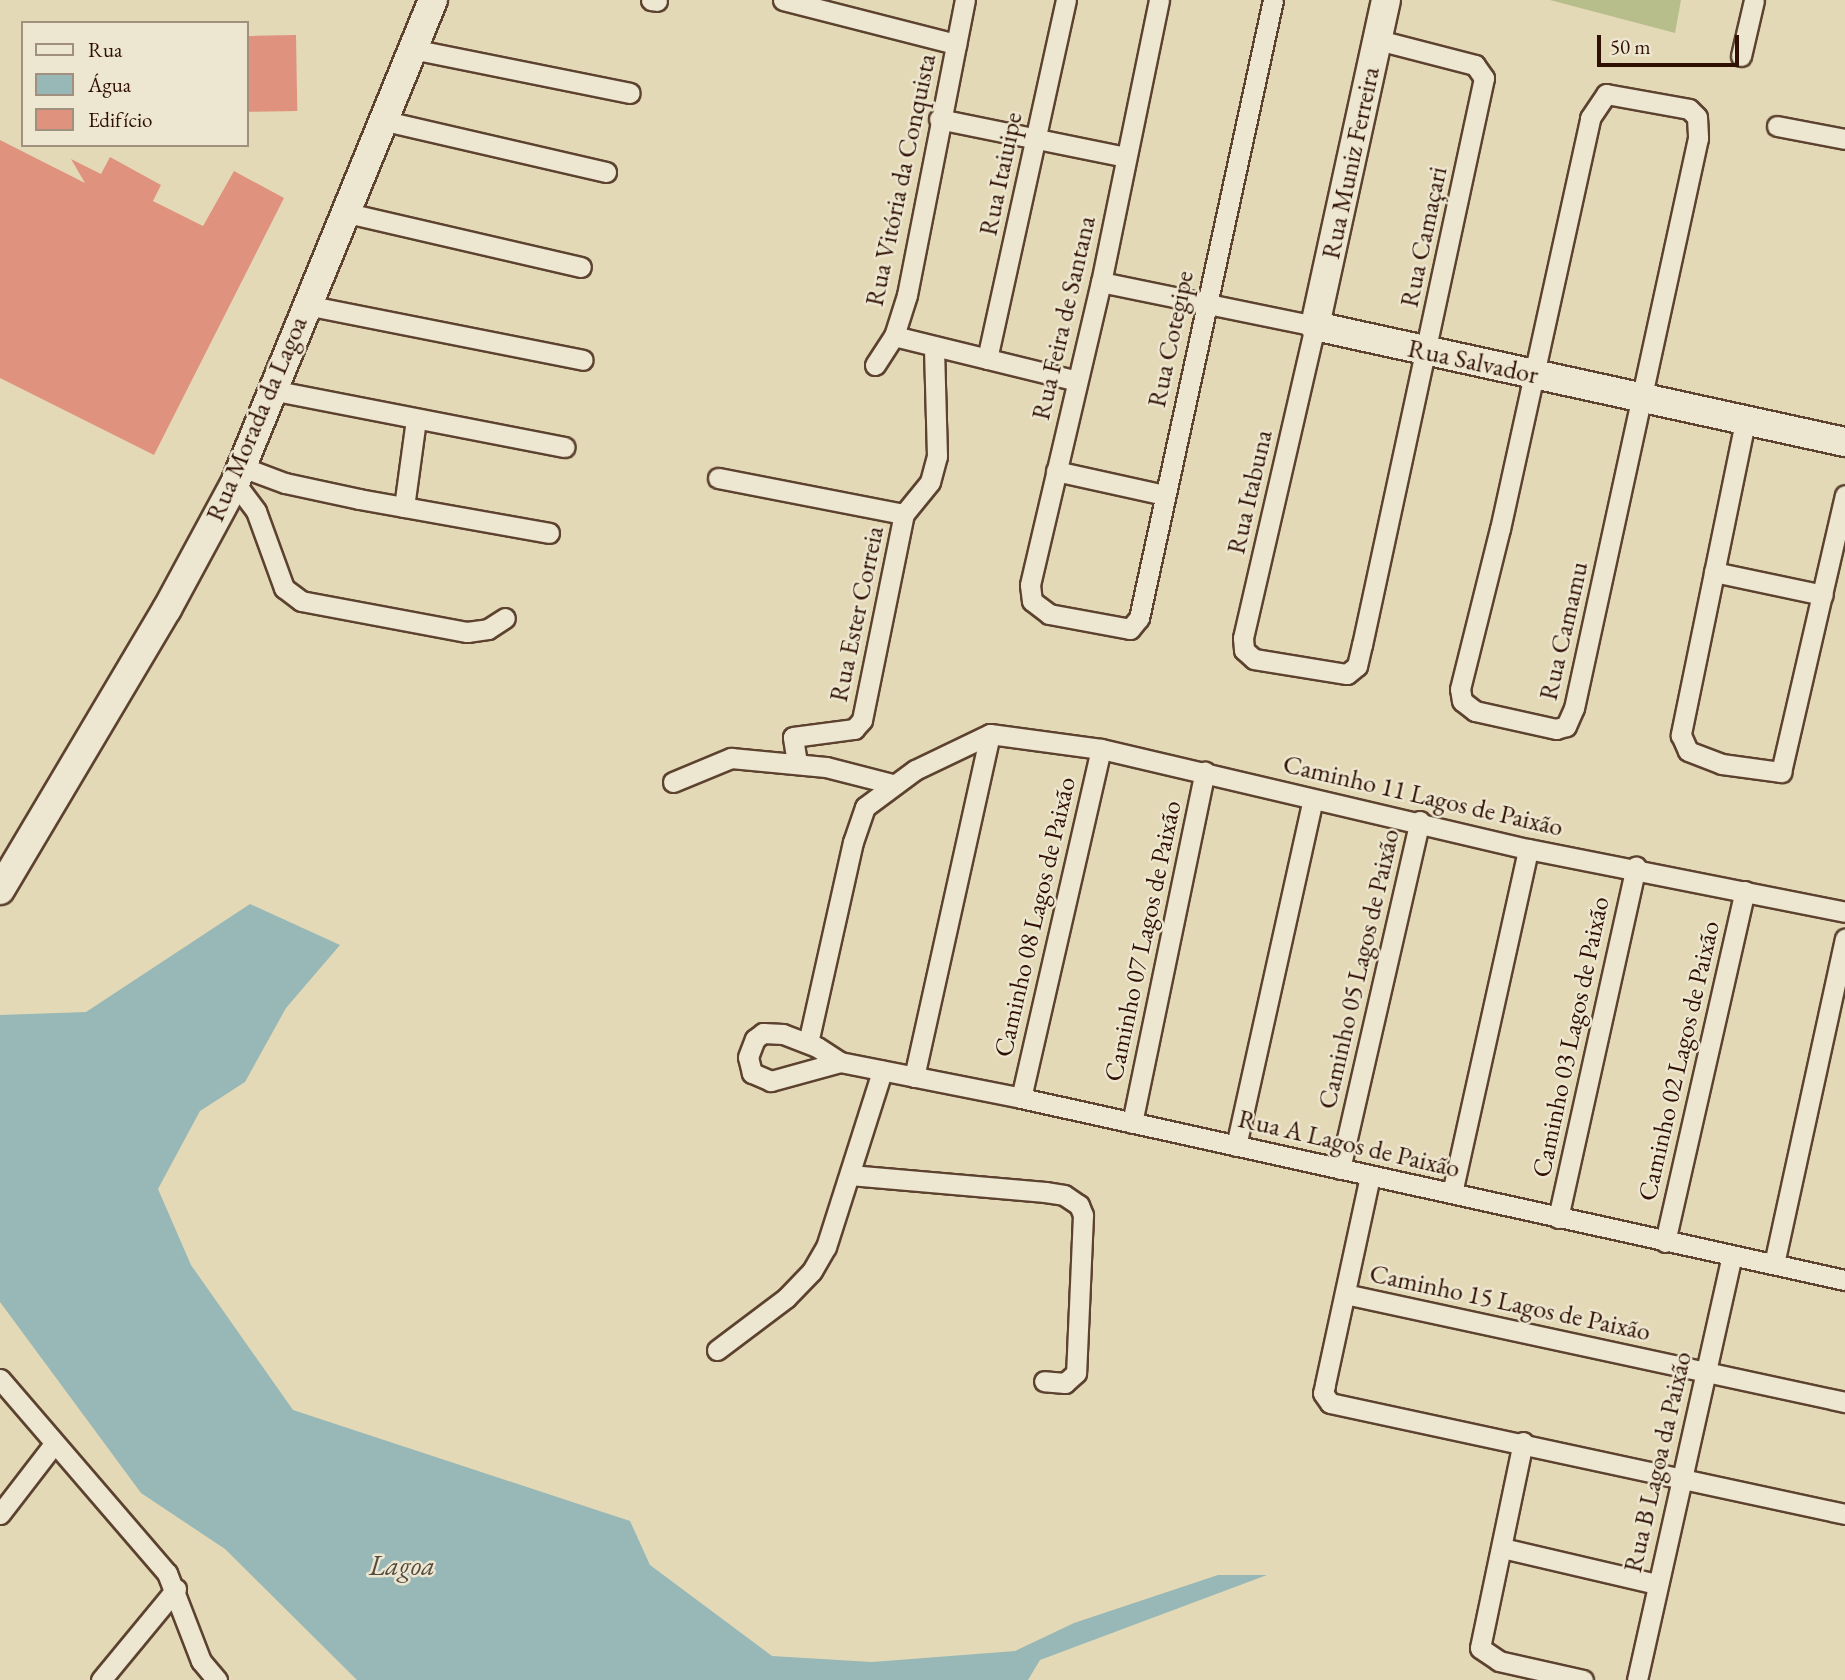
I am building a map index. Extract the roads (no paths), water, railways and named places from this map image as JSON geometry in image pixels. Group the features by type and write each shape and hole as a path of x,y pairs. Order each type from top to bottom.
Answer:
{"street":[{"name":"Rua Morada da Lagoa","path":"0,890 167,609 238,475 343,212 433,0"},
{"path":"783,0 956,44"},
{"name":"Rua Vitória da Conquista","path":"874,365 894,336 907,295 939,119 965,0"},
{"name":"Rua Itaiuipe","path":"987,359 1066,0"},
{"name":"Rua Feira de Santana","path":"1073,620 1038,610 1031,594 1056,471 1101,282 1159,0"},
{"name":"Rua Cotegipe","path":"1073,620 1129,629 1136,625 1273,0"},
{"name":"Rua Muniz Ferreira","path":"1315,326 1386,0"},
{"path":"1741,56 1754,0"},
{"name":"Rua Camaçari","path":"1261,661 1347,674 1357,666 1484,78 1475,65 1378,40"},
{"path":"412,49 630,93"},
{"path":"1535,376 1590,118 1606,94 1625,94 1680,107 1697,117 1698,138 1641,398"},
{"path":"939,119 1125,158"},
{"path":"381,120 607,172"},
{"path":"1777,126 1845,139"},
{"path":"343,212 581,267"},
{"name":"Rua Salvador","path":"1101,282 1315,326 1535,376 1746,417 1845,442"},
{"path":"306,304 583,360"},
{"name":"Rua Itabuna","path":"1261,661 1244,650 1244,630 1315,326"},
{"path":"894,336 1077,381"},
{"name":"Rua Ester Correia","path":"797,763 793,737 854,729 860,724 904,514 930,482 937,456 934,346"},
{"name":"Rua Camamu","path":"1535,376 1460,695 1468,707 1487,715 1545,728 1566,726 1574,708 1641,398"},
{"path":"271,390 565,447"},
{"path":"1746,417 1681,735 1688,751 1697,756 1781,772 1845,495"},
{"path":"404,507 416,419"},
{"path":"1056,471 1164,495"},
{"path":"238,475 549,533"},
{"path":"238,475 256,511 284,588 301,601 467,632 488,629 505,618"},
{"path":"718,478 904,514"},
{"path":"1714,572 1823,594"},
{"path":"808,1043 857,826 872,798 892,784 990,734"},
{"path":"914,1077 990,734"},
{"name":"Caminho 11 Lagos de Paixão","path":"990,734 1101,749 1420,821 1528,849 1636,867 1845,912"},
{"name":"Caminho 08 Lagos de Paixão","path":"1021,1098 1101,749"},
{"path":"673,782 726,758 797,763 876,777 892,784"},
{"name":"Caminho 07 Lagos de Paixão","path":"1132,1123 1205,771"},
{"path":"1236,1146 1314,799"},
{"name":"Caminho 05 Lagos de Paixão","path":"1340,1169 1420,821"},
{"path":"1452,1194 1528,849"},
{"name":"Caminho 03 Lagos de Paixão","path":"1558,1218 1636,867"},
{"name":"Caminho 02 Lagos de Paixão","path":"1665,1242 1745,891"},
{"path":"1774,1264 1845,939"},
{"name":"Rua A Lagos de Paixão","path":"840,1062 771,1081 752,1073 748,1056 755,1039 763,1033 783,1034 808,1043 840,1062 1021,1098 1845,1280"},
{"path":"717,1350 755,1324 812,1271 827,1247 882,1071"},
{"path":"850,1175 1045,1192 1064,1195 1079,1205 1083,1215 1076,1373 1065,1383 1044,1381"},
{"path":"1370,1176 1324,1393 1330,1403 1523,1442 1845,1514"},
{"name":"Rua B Lagoa da Paixão","path":"1637,1680 1732,1255"},
{"name":"Caminho 15 Lagos de Paixão","path":"1345,1294 1845,1402"},
{"path":"0,1379 54,1444 139,1535 176,1589 199,1670 217,1680"},
{"path":"1523,1442 1480,1645 1485,1656 1499,1661 1583,1680"},
{"path":"0,1514 54,1444"},
{"path":"1502,1548 1657,1584"},
{"path":"101,1680 176,1589"}],"water":[{"name":"Lagoa","path":"250,904 340,945 286,1008 245,1082 200,1111 158,1189 191,1265 293,1410 630,1521 650,1565 772,1656 872,1662 1015,1651 1074,1623 1218,1575 1267,1575 1040,1660 1028,1680 357,1680 225,1549 141,1493 0,1302 0,1015 86,1012"}]}
